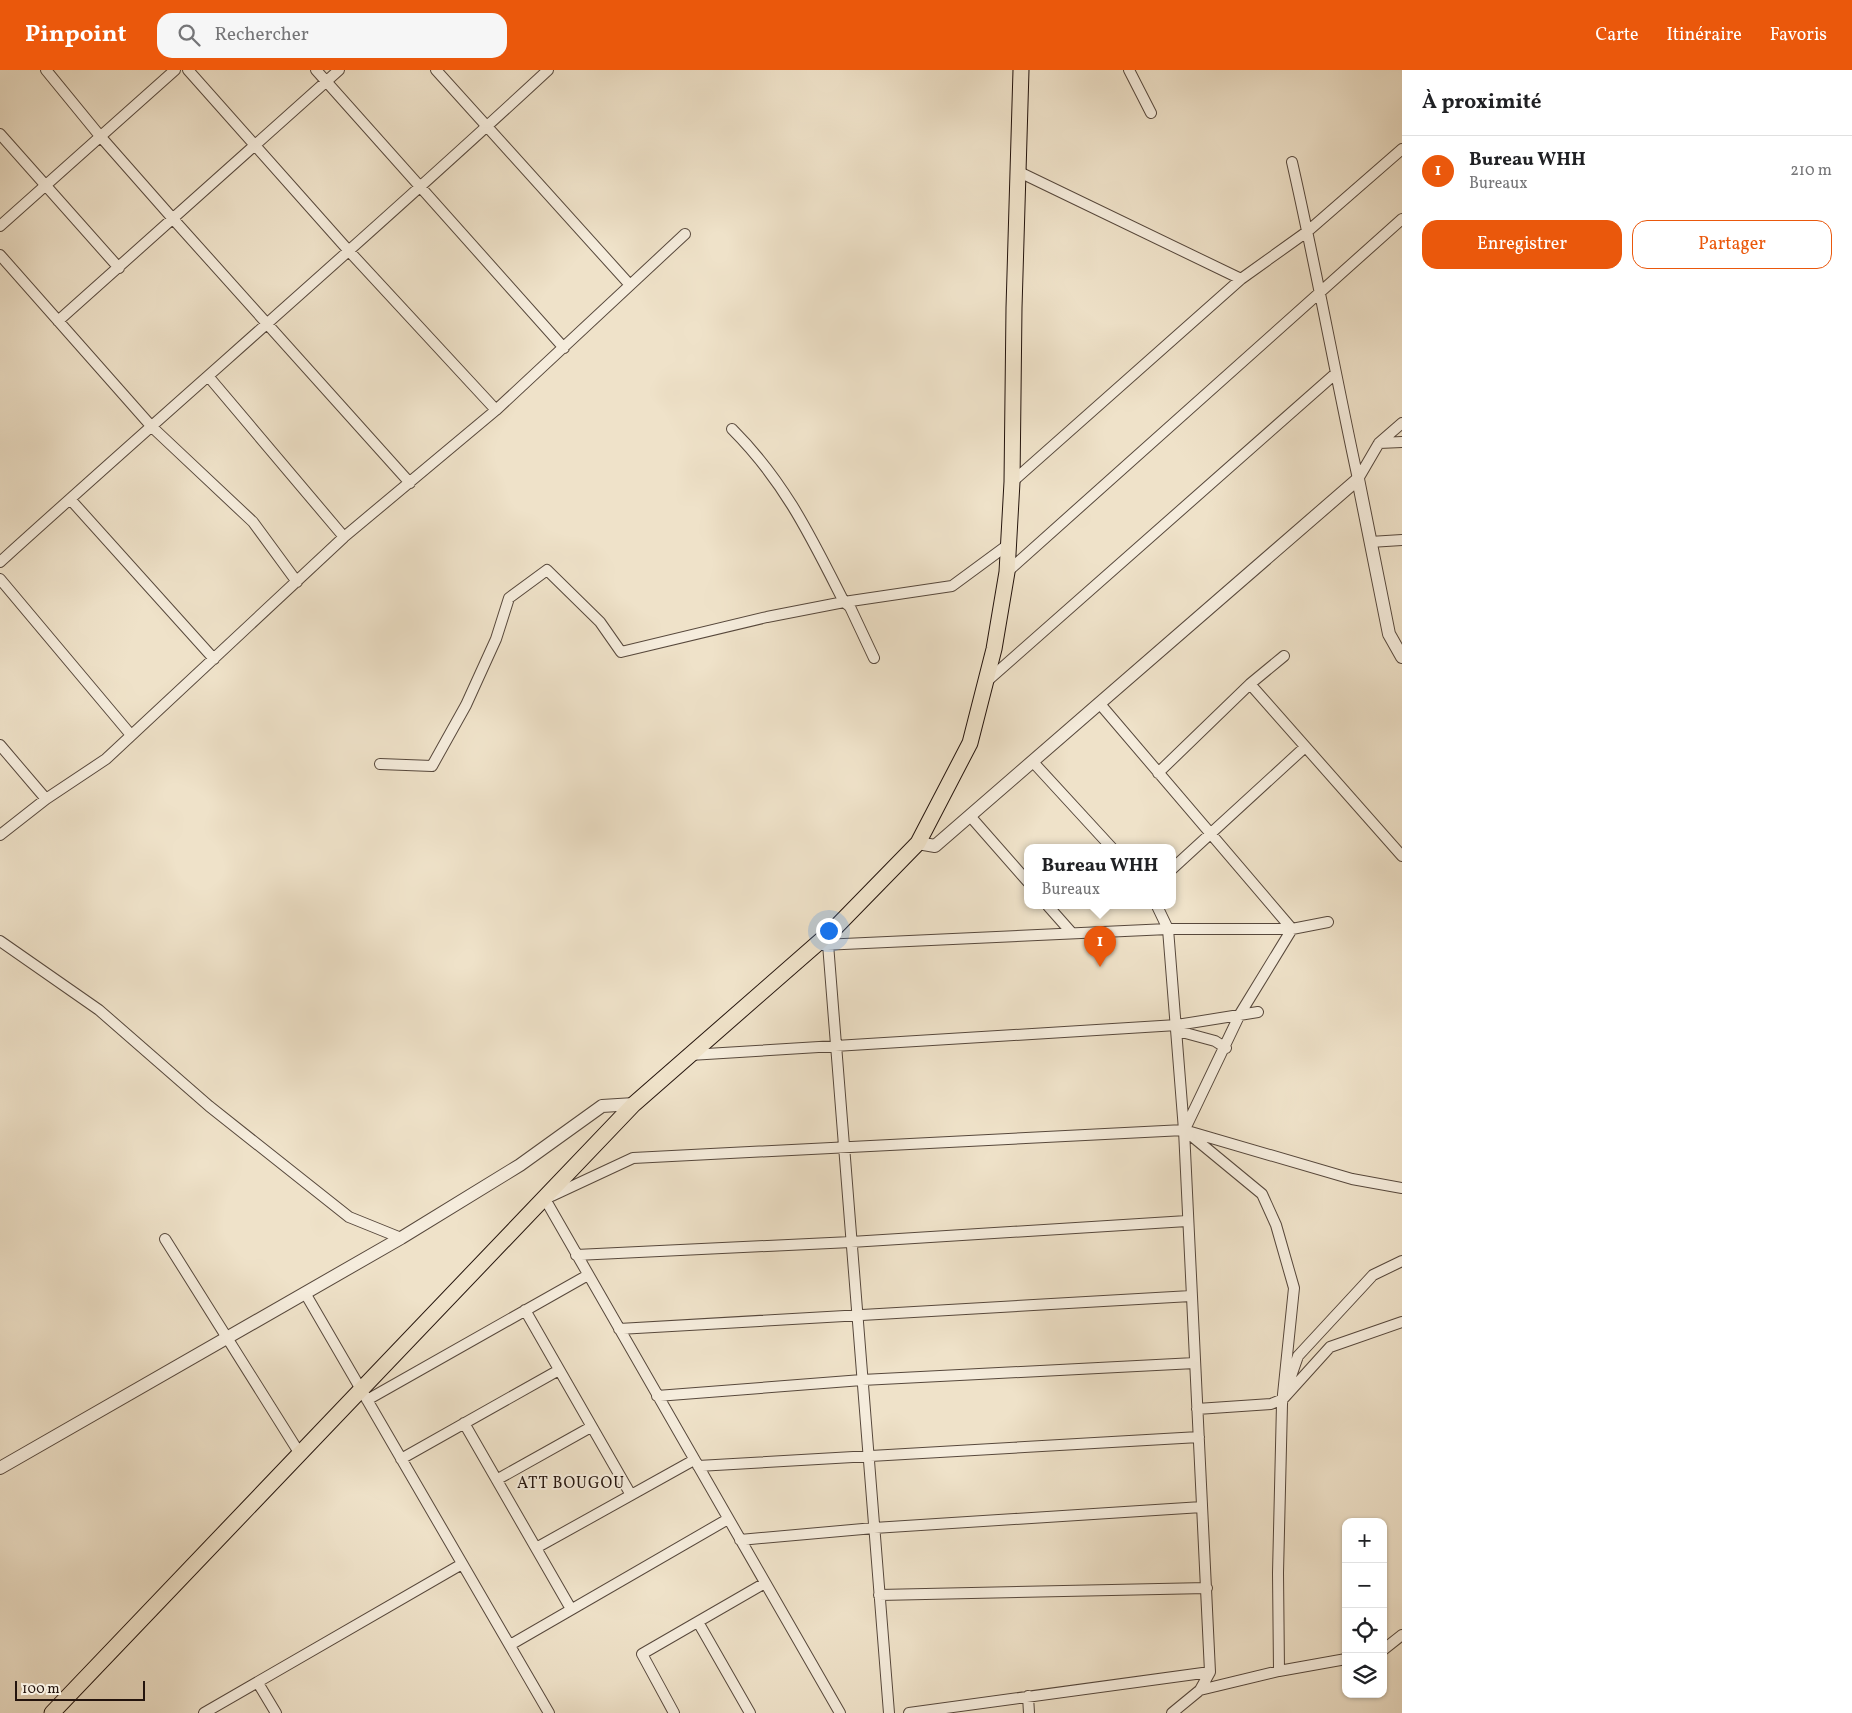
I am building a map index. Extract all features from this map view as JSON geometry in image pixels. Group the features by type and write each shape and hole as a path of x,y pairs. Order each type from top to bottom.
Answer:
{"main road":[{"path":"52,1713 300,1454 364,1394 634,1104 821,945 918,843 970,743 986,682 1007,572 1012,482 1017,171 1021,70"}],"street":[{"path":"0,226 175,70"},
{"path":"188,70 348,250 496,410"},
{"path":"316,70 564,348"},
{"path":"58,321 174,220 339,70"},
{"path":"436,70 486,128 630,285"},
{"path":"0,562 268,324 348,250 421,189 548,70"},
{"path":"1130,70 1151,113"},
{"path":"52,72 100,136 410,483"},
{"path":"0,134 119,268"},
{"path":"1012,482 1241,279 1308,232 1402,150"},
{"path":"1292,162 1308,232 1318,293 1389,634 1402,657"},
{"path":"1017,171 1241,279"},
{"path":"1007,572 1402,218"},
{"path":"0,835 46,799 106,759 344,537 496,410 685,234"},
{"path":"0,255 152,427 253,522 297,582"},
{"path":"986,682 1335,374"},
{"path":"208,376 344,537"},
{"path":"918,843 935,846 1100,704 1358,479 1380,443 1402,423"},
{"path":"732,429 758,455 798,512 844,602 850,607 874,658"},
{"path":"1380,443 1402,442"},
{"path":"70,499 214,659"},
{"path":"1370,542 1402,540"},
{"path":"380,764 432,766 470,697 496,639 509,598 547,570 600,622 621,652 723,626 844,602 952,586 1009,544"},
{"path":"0,580 132,735"},
{"path":"1158,773 1250,684 1284,656"},
{"path":"1250,684 1304,748 1402,856"},
{"path":"1100,704 1292,929"},
{"path":"0,745 46,799"},
{"path":"1176,865 1304,748"},
{"path":"1033,762 1108,844"},
{"path":"970,816 1024,877"},
{"path":"1051,909 1071,932"},
{"path":"1159,909 1168,929 1178,1028 1210,1672 1200,1690 1172,1713"},
{"path":"889,1713 836,1045 821,945 1071,932 1168,929 1292,929 1328,922"},
{"path":"1184,1130 1226,1048 1240,1014 1292,929"},
{"path":"0,940 99,1010 209,1106 349,1217 401,1238"},
{"path":"690,1055 836,1045 1178,1028 1240,1014 1258,1012"},
{"path":"1178,1028 1226,1048"},
{"path":"0,1468 401,1238 520,1165 602,1106 634,1104"},
{"path":"1184,1130 1262,1194 1276,1225 1294,1288 1283,1399 1278,1573 1279,1671"},
{"path":"840,1713 545,1199 633,1158 1184,1130 1352,1179 1402,1188"},
{"path":"576,1255 851,1242 1187,1221"},
{"path":"165,1239 300,1454"},
{"path":"1283,1399 1298,1356 1373,1275 1402,1261"},
{"path":"364,1394 588,1275"},
{"path":"305,1293 549,1713"},
{"path":"619,1330 1191,1296"},
{"path":"525,1310 631,1495"},
{"path":"1197,1409 1271,1404 1283,1399 1330,1347 1402,1322"},
{"path":"657,1396 862,1380 1195,1363"},
{"path":"401,1459 559,1370"},
{"path":"464,1423 498,1479 571,1609"},
{"path":"498,1479 591,1426"},
{"path":"536,1548 631,1495 696,1463 868,1457 1198,1437"},
{"path":"740,1540 874,1528 1202,1507"},
{"path":"510,1645 728,1519"},
{"path":"204,1713 462,1564"},
{"path":"674,1713 642,1654 765,1583"},
{"path":"879,1596 1207,1588"},
{"path":"698,1622 750,1713"},
{"path":"1387,1647 1402,1635"},
{"path":"1200,1690 1279,1671 1342,1660"},
{"path":"909,1713 1210,1672"},
{"path":"258,1683 276,1713"},
{"path":"1028,1696 1029,1713"}],"place":[{"name":"Bureau WHH","path":"1100,967"}],"district":[{"name":"ATT BOUGOU","path":"571,1482"}]}
